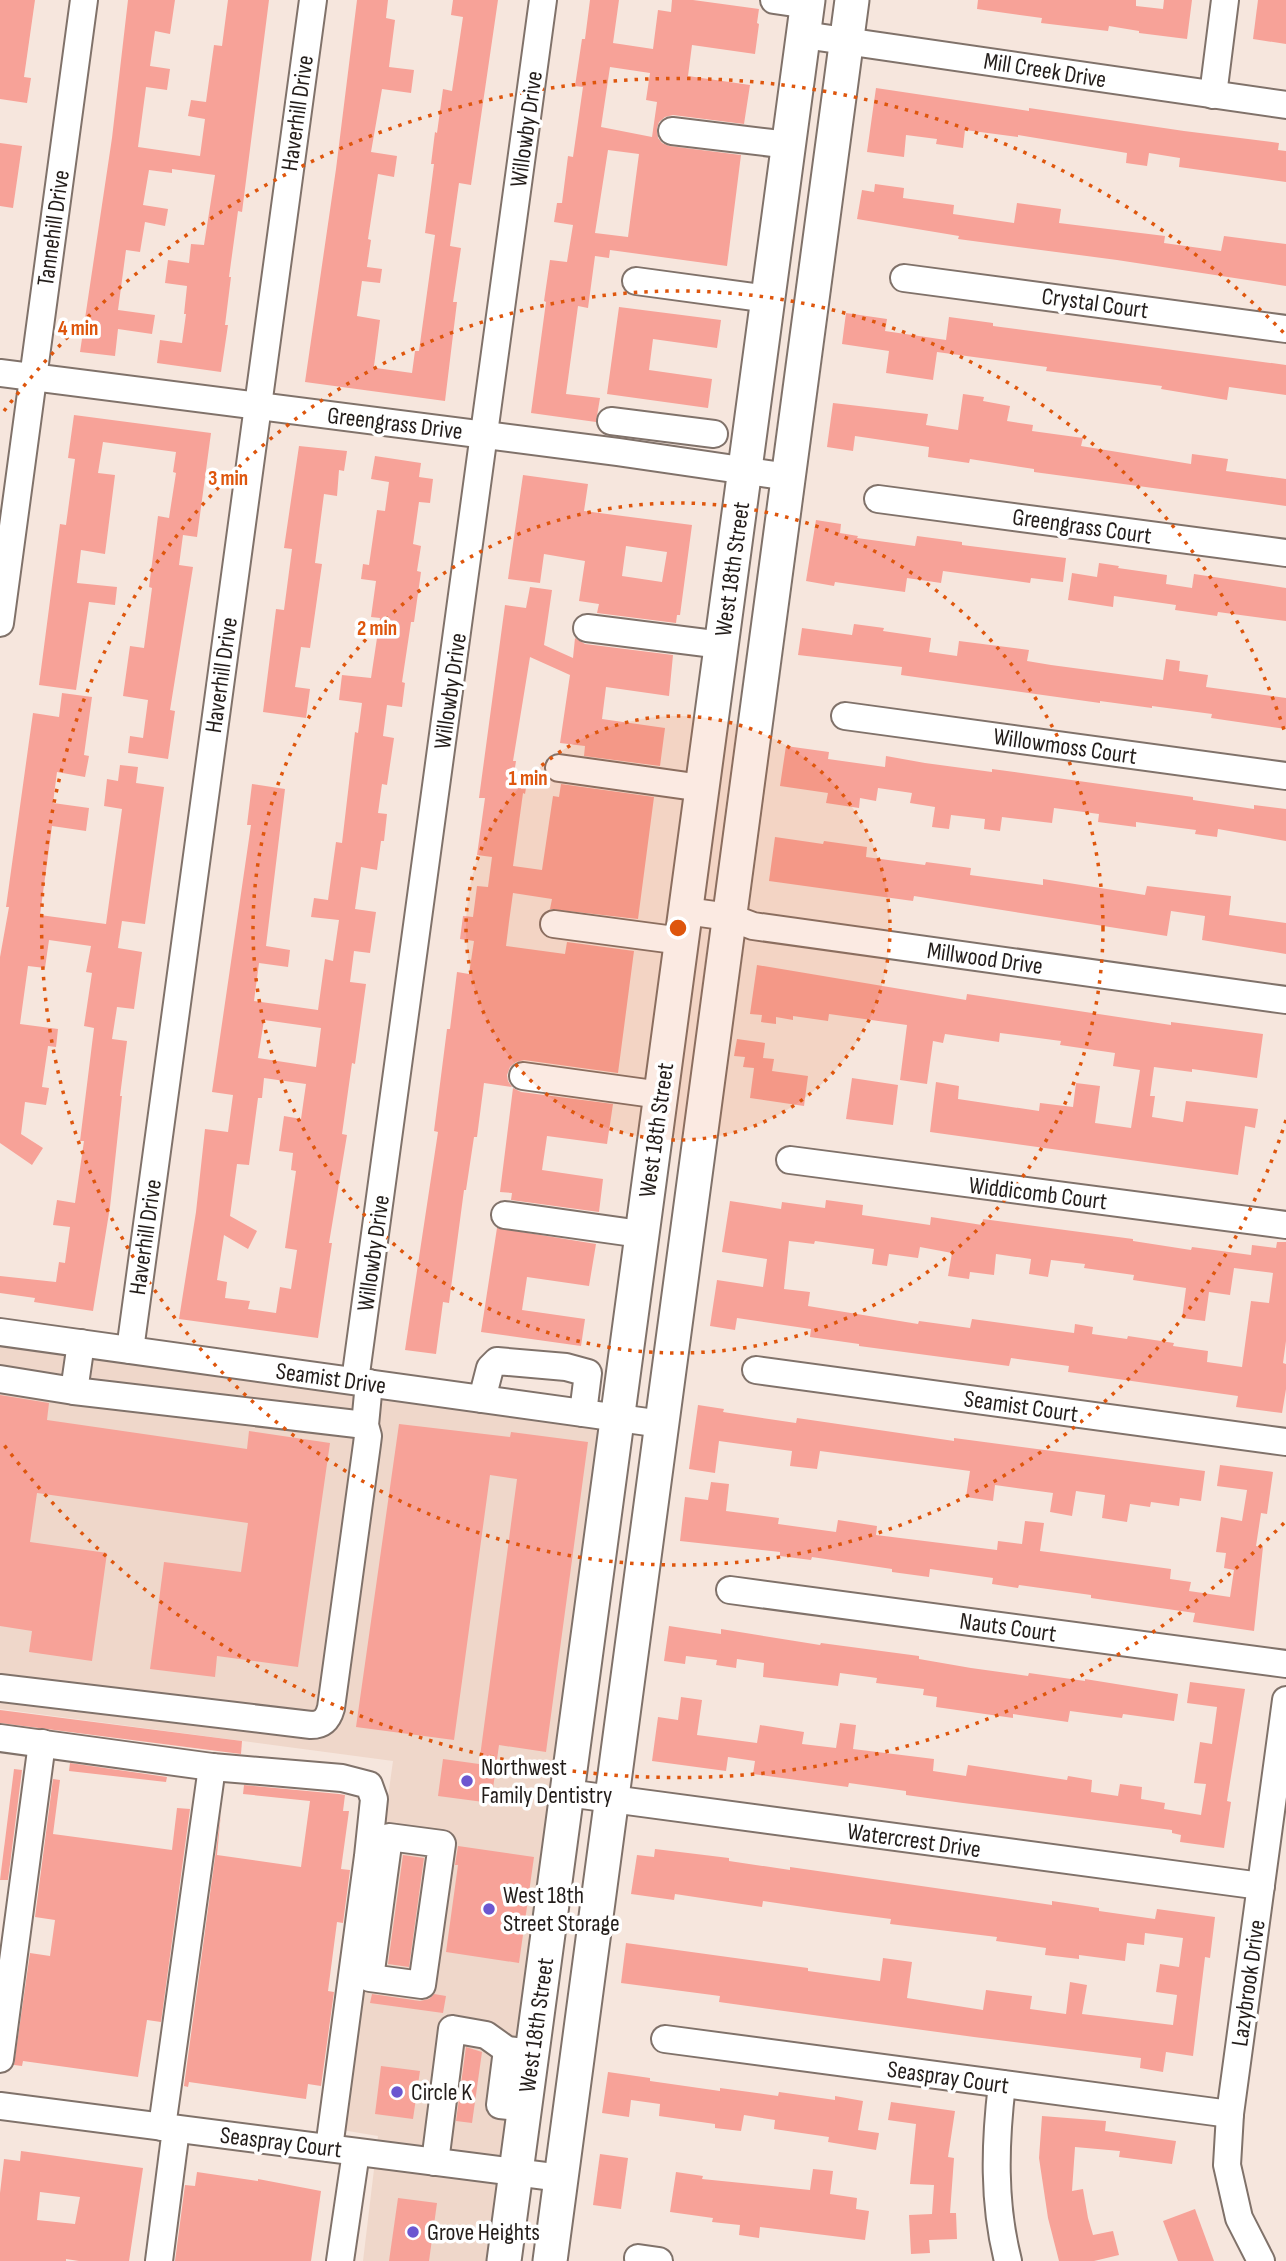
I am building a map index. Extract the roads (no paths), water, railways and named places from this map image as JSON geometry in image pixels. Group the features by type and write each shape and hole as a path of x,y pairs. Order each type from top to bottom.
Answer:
{"main road":[{"name":"West 18th Street","path":"550,2261 852,0"},
{"name":"West 18th Street","path":"504,2261 524,2108 519,2052 567,1793 807,13"},
{"path":"774,255 817,261"},
{"path":"652,1162 696,1168"}],"street":[{"name":"Tannehill Drive","path":"0,623 84,0"},
{"name":"Haverhill Drive","path":"130,1350 313,0"},
{"name":"Willowby Drive","path":"0,1688 319,1725 329,1716 368,1444 362,1382 543,0"},
{"name":"Mill Creek Drive","path":"774,0 807,13 846,40 1286,105"},
{"path":"1213,95 1225,0"},
{"path":"672,131 789,145"},
{"name":"Crystal Court","path":"904,278 1286,329"},
{"path":"636,281 768,299"},
{"name":"Greengrass Drive","path":"0,373 618,452 789,477"},
{"path":"618,452 617,421 720,435 710,467"},
{"name":"Greengrass Court","path":"878,499 1286,553"},
{"path":"587,628 722,645"},
{"name":"Willowmoss Court","path":"845,716 1286,776"},
{"path":"559,768 702,788"},
{"name":"Millwood Drive","path":"554,924 684,926 729,917 752,926 1286,1000"},
{"path":"523,1076 661,1095"},
{"name":"Widdicomb Court","path":"790,1160 1286,1225"},
{"path":"505,1215 641,1234"},
{"name":"Seamist Drive","path":"0,1332 662,1424"},
{"path":"74,1391 81,1343"},
{"path":"482,1399 490,1368 497,1362 566,1367 588,1373 583,1413"},
{"path":"225,1408 233,1364"},
{"name":"Seamist Court","path":"756,1370 1286,1442"},
{"path":"0,1379 74,1391 365,1425"},
{"name":"Nauts Court","path":"730,1590 1286,1664"},
{"name":"Lazybrook Drive","path":"1261,2261 1239,2218 1227,2165 1230,2114 1286,1700"},
{"path":"0,1738 212,1767 342,1778 369,1785 374,1799 368,1856 329,2148"},
{"path":"0,2059 42,1743"},
{"path":"159,2261 169,2128 212,1767"},
{"name":"Watercrest Drive","path":"567,1793 1261,1886"},
{"path":"390,1837 442,1844 435,1982 422,1985 370,1978 390,1837"},
{"path":"435,2162 452,2029 486,2035 519,2052"},
{"name":"Seaspray Court","path":"665,2039 1230,2114"},
{"path":"1002,2084 996,2139 997,2195 1007,2261"},
{"name":"Seaspray Court","path":"0,2106 561,2178"},
{"path":"340,2261 356,2152"}],"place":[{"name":"Northwest Family Dentistry","path":"467,1781"},
{"name":"West 18th Street Storage","path":"489,1909"},
{"name":"Circle K","path":"397,2092"},
{"name":"Grove Heights","path":"413,2232"}]}
